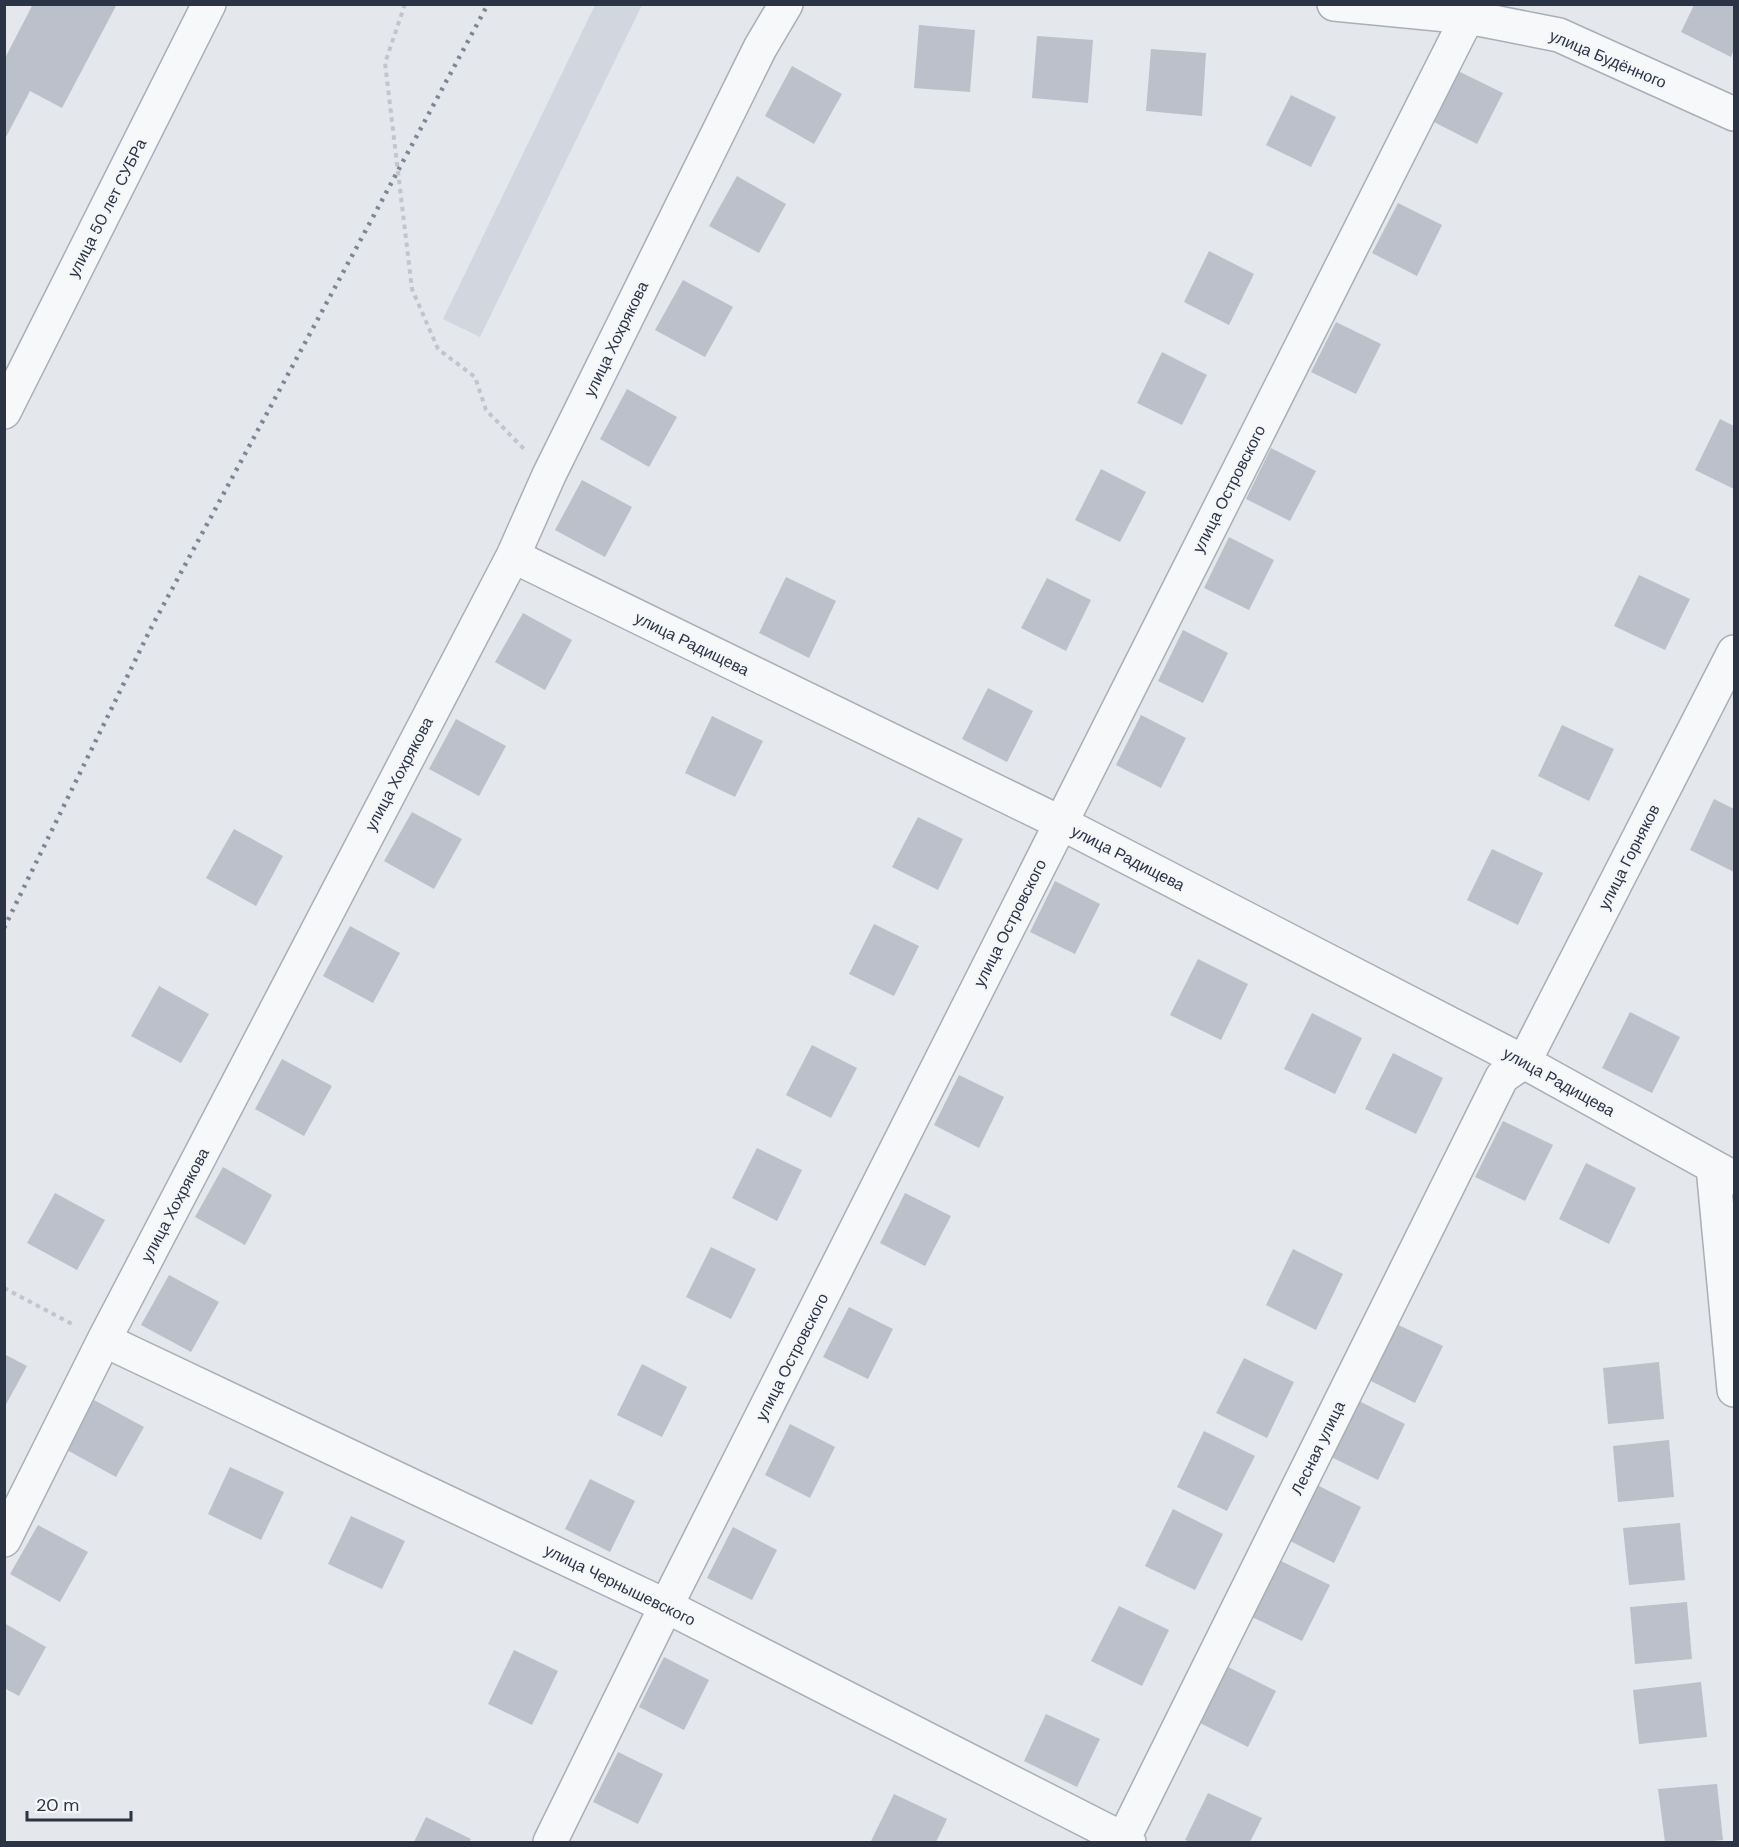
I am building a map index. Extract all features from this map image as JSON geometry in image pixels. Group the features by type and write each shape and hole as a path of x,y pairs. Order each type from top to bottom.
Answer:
{"street":[{"name":"улица 50 лет СУБРа","path":"4,412 209,4"},
{"name":"улица Хохрякова","path":"4,1540 104,1340 513,556 549,475 760,48 786,4"},
{"name":"улица Будённого","path":"1334,4 1471,10 1559,35 1734,114"},
{"name":"улица Островского","path":"550,1842 666,1606 1471,10"},
{"name":"улица Радищева","path":"513,556 1060,823 1524,1062 1724,1172"},
{"name":"улица Горняков","path":"1524,1062 1734,652"},
{"name":"Лесная улица","path":"1125,1841 1502,1077 1524,1062"},
{"path":"1724,1172 1734,1390"},
{"name":"улица Чернышевского","path":"104,1340 666,1606 1125,1841"}],"path":[{"path":"405,4 385,63 412,289 438,349 476,377 486,410 549,475"},
{"path":"4,1288 104,1340"}],"shaded area":[{"path":"595,5 642,5 480,337 443,319"}],"building":[{"path":"33,4 117,4 62,108 30,91 5,139 5,58"},
{"path":"1694,5 1734,5 1734,49 1731,57 1681,32"},
{"path":"919,25 975,30 970,92 914,88"},
{"path":"1037,36 1093,40 1088,103 1032,98"},
{"path":"1151,49 1206,53 1202,116 1146,111"},
{"path":"792,66 842,94 814,144 765,116"},
{"path":"1458,71 1503,93 1477,144 1432,121"},
{"path":"1291,95 1336,117 1311,167 1266,145"},
{"path":"737,176 786,204 759,253 709,226"},
{"path":"1398,203 1442,225 1417,276 1372,253"},
{"path":"1209,251 1254,274 1229,325 1184,302"},
{"path":"683,280 733,307 705,357 655,330"},
{"path":"1336,322 1381,344 1356,394 1311,372"},
{"path":"1162,352 1207,375 1182,425 1137,403"},
{"path":"627,389 677,417 649,467 600,439"},
{"path":"1720,419 1734,426 1734,489 1695,470"},
{"path":"1271,448 1316,471 1290,521 1246,499"},
{"path":"1101,469 1146,492 1120,542 1075,520"},
{"path":"582,480 632,507 605,557 555,530"},
{"path":"1229,537 1274,560 1249,610 1204,588"},
{"path":"1639,575 1690,599 1665,650 1614,626"},
{"path":"786,577 836,601 809,658 759,633"},
{"path":"1047,578 1091,600 1066,651 1021,628"},
{"path":"523,613 572,640 545,690 495,662"},
{"path":"1183,630 1228,653 1203,703 1158,681"},
{"path":"988,688 1033,711 1007,762 962,739"},
{"path":"1141,715 1186,738 1161,788 1116,765"},
{"path":"712,716 763,741 735,797 685,773"},
{"path":"456,719 506,746 479,796 429,769"},
{"path":"1562,725 1614,749 1589,801 1538,776"},
{"path":"1714,799 1734,809 1734,872 1690,850"},
{"path":"412,812 462,839 434,889 384,861"},
{"path":"918,817 963,839 938,890 892,867"},
{"path":"234,829 283,856 256,906 206,878"},
{"path":"1492,849 1543,873 1518,925 1467,900"},
{"path":"1055,881 1100,904 1075,954 1030,932"},
{"path":"874,924 919,946 894,996 849,974"},
{"path":"350,926 400,953 373,1003 323,976"},
{"path":"1198,959 1248,984 1221,1040 1170,1015"},
{"path":"159,986 209,1014 181,1063 131,1036"},
{"path":"1630,1012 1680,1037 1652,1093 1602,1068"},
{"path":"1312,1013 1362,1038 1335,1094 1284,1069"},
{"path":"812,1045 857,1068 831,1118 786,1095"},
{"path":"1393,1053 1443,1078 1416,1134 1365,1109"},
{"path":"282,1059 332,1086 304,1136 255,1109"},
{"path":"959,1075 1004,1097 979,1148 934,1125"},
{"path":"1503,1121 1553,1145 1525,1201 1475,1177"},
{"path":"757,1148 802,1170 777,1221 732,1198"},
{"path":"1586,1163 1636,1188 1609,1244 1559,1219"},
{"path":"223,1167 272,1195 245,1245 195,1217"},
{"path":"55,1193 105,1220 77,1270 27,1243"},
{"path":"905,1193 951,1216 925,1266 880,1243"},
{"path":"711,1247 756,1269 731,1319 686,1297"},
{"path":"1293,1249 1343,1274 1316,1330 1266,1305"},
{"path":"169,1275 219,1302 191,1352 141,1325"},
{"path":"849,1307 893,1329 868,1379 823,1357"},
{"path":"1392,1322 1443,1346 1415,1403 1365,1378"},
{"path":"4,1354 27,1366 4,1408"},
{"path":"1244,1358 1294,1382 1267,1438 1216,1413"},
{"path":"1659,1362 1664,1419 1608,1424 1603,1368"},
{"path":"642,1364 687,1387 662,1437 617,1415"},
{"path":"1355,1399 1405,1424 1378,1480 1327,1455"},
{"path":"94,1400 144,1427 116,1477 67,1450"},
{"path":"790,1424 835,1447 810,1498 765,1475"},
{"path":"1204,1431 1255,1456 1227,1511 1177,1487"},
{"path":"1669,1440 1674,1497 1618,1502 1613,1446"},
{"path":"230,1467 284,1492 261,1540 208,1514"},
{"path":"590,1479 635,1501 610,1552 565,1529"},
{"path":"1311,1482 1361,1507 1334,1563 1284,1538"},
{"path":"1173,1509 1223,1534 1195,1590 1145,1566"},
{"path":"351,1516 405,1541 382,1589 328,1564"},
{"path":"1680,1523 1685,1580 1629,1585 1623,1528"},
{"path":"38,1525 88,1552 60,1602 10,1574"},
{"path":"733,1527 777,1550 752,1600 707,1578"},
{"path":"1279,1560 1330,1585 1302,1641 1252,1617"},
{"path":"1687,1602 1692,1659 1635,1664 1630,1607"},
{"path":"1119,1606 1169,1630 1142,1686 1091,1661"},
{"path":"4,1623 46,1647 19,1696 4,1688"},
{"path":"514,1650 558,1671 532,1725 488,1704"},
{"path":"664,1657 709,1680 684,1730 639,1707"},
{"path":"1226,1666 1276,1691 1248,1747 1198,1722"},
{"path":"1701,1682 1707,1737 1639,1744 1633,1690"},
{"path":"1046,1714 1100,1739 1077,1787 1024,1761"},
{"path":"618,1752 663,1774 638,1824 593,1802"},
{"path":"1717,1784 1723,1840 1665,1842 1658,1789"},
{"path":"1208,1793 1262,1818 1250,1842 1190,1842 1185,1840"},
{"path":"894,1794 947,1819 936,1842 871,1841"},
{"path":"426,1817 471,1839 469,1842 414,1842"}],"railway":[{"path":"4,928 151,628 488,4"}]}
